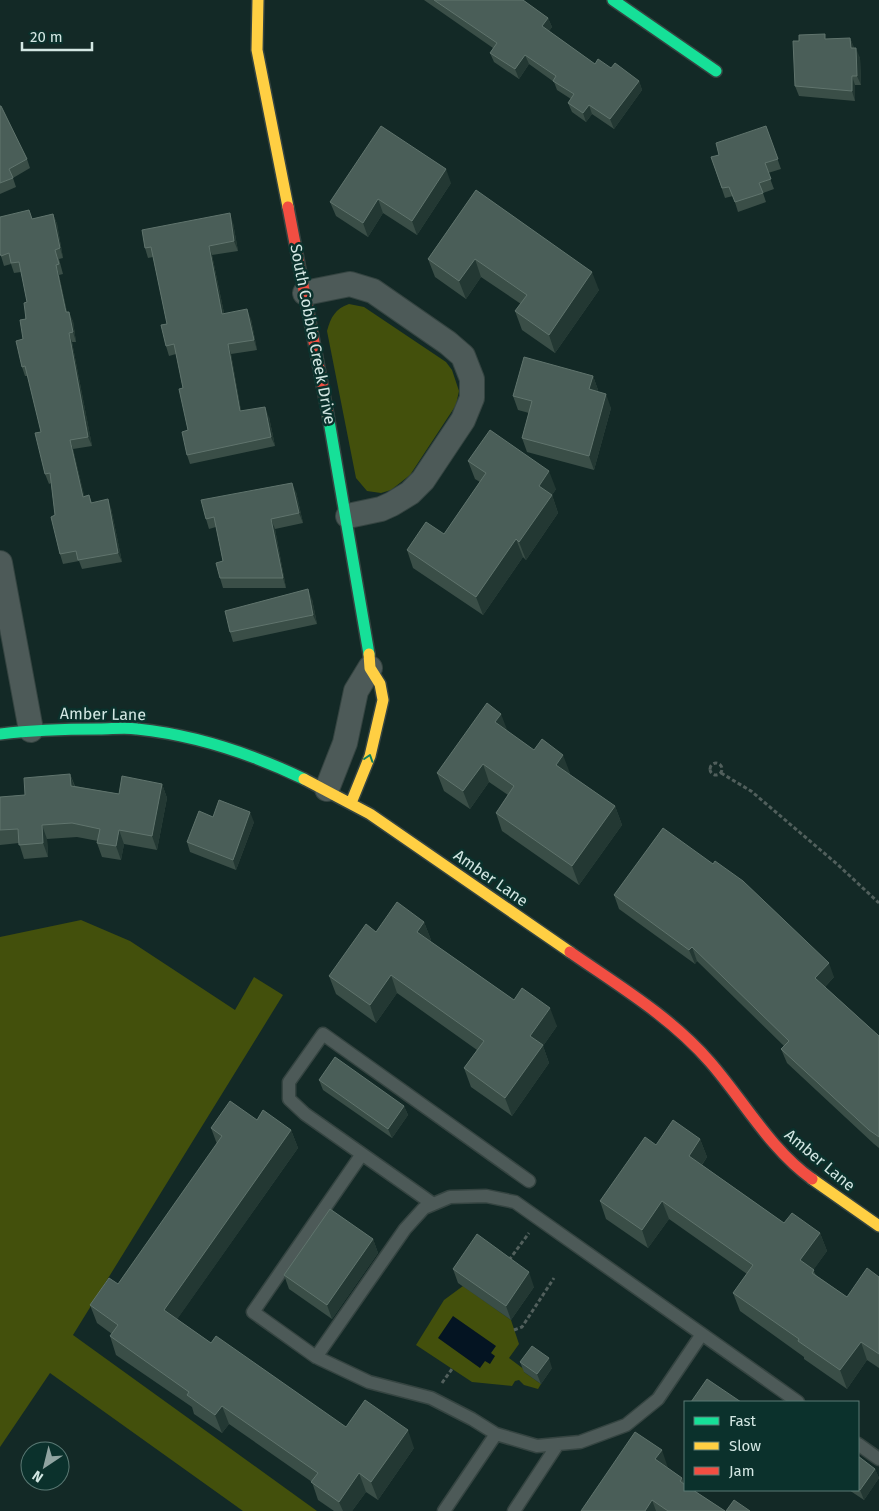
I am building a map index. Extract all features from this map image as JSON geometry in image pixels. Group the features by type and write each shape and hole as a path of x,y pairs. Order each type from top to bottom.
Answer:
{"street":[{"name":"South Cobble Creek Drive","path":"258,0 257,50 260,71 306,293 348,516 370,668 380,684 383,700 370,756 351,803"},
{"path":"613,0 716,71"},
{"path":"306,293 350,284 373,291 463,356 472,379 472,398 463,420 422,480 410,494 381,509 348,516"},
{"path":"0,563 31,730"},
{"path":"327,790 344,743 356,691 370,668"},
{"name":"Amber Lane","path":"0,734 73,728 139,728 240,752 300,776 351,803 386,825 651,1008 679,1031 710,1062 775,1144 807,1175 879,1226"}],"lane":[{"path":"433,1204 305,1114 290,1099 289,1082 323,1034 529,1181"},
{"path":"362,1154 252,1312 316,1357 368,1382 432,1398 496,1434 537,1446 580,1442 626,1426 658,1399 702,1334"},
{"path":"316,1357 405,1229 424,1208 450,1197 486,1196 514,1202 797,1401"},
{"path":"444,1511 496,1434"},
{"path":"514,1511 558,1444"},
{"path":"859,1445 879,1459"}],"path":[{"path":"714,763 720,765 722,768 721,772 716,776 712,774 710,771 711,765 714,763"},
{"path":"721,772 751,791 837,864 879,903"},
{"path":"509,1261 539,1219"},
{"path":"514,1330 522,1327 554,1278"},
{"path":"439,1388 452,1369"}],"green space":[{"path":"349,304 364,307 446,362 452,370 459,391 456,405 410,475 391,490 381,493 367,491 356,478 327,331 334,314 340,308"},
{"path":"81,920 130,941 235,1010 254,977 283,995 73,1335 317,1511 243,1511 50,1373 0,1447 0,937"},
{"path":"463,1286 511,1320 519,1344 509,1358 541,1384 538,1389 524,1385 519,1380 515,1381 512,1386 472,1382 416,1345 444,1300"}],"water":[{"path":"453,1316 496,1346 491,1353 495,1356 490,1364 485,1361 480,1368 438,1338"}],"building":[{"path":"434,0 523,0 548,18 542,26 595,64 598,59 611,68 615,63 639,81 610,119 589,105 583,113 568,103 574,94 553,81 556,76 525,55 515,69 490,53 497,43"},
{"path":"825,34 825,39 850,38 851,48 856,48 857,76 852,76 852,91 795,86 793,41 799,41 799,35"},
{"path":"0,106 27,159 9,169 13,178 0,183"},
{"path":"381,126 446,169 412,221 378,199 363,223 330,202"},
{"path":"766,126 778,159 765,163 771,179 759,183 763,193 735,202 729,187 722,188 711,157 719,155 716,143"},
{"path":"476,190 592,272 549,335 515,311 527,295 475,259 459,281 428,259"},
{"path":"29,210 32,219 53,214 60,248 55,250 59,264 56,265 66,312 69,312 73,332 69,333 88,437 70,440 83,497 89,495 91,503 108,499 118,553 78,560 76,551 60,554 51,517 55,515 50,473 45,474 35,433 41,432 25,366 22,367 16,341 23,339 20,320 26,319 24,303 27,302 19,262 11,263 9,253 1,256 0,253 0,217"},
{"path":"230,213 234,241 209,246 222,314 247,309 254,340 228,344 240,411 265,407 271,437 187,455 182,432 188,430 179,389 183,388 174,344 166,346 161,325 167,324 151,247 145,248 142,230"},
{"path":"524,357 593,376 589,389 606,394 589,456 522,438 532,401 513,396"},
{"path":"490,430 549,471 539,486 552,495 519,542 516,539 476,597 407,550 426,522 444,534 486,473 468,461"},
{"path":"292,483 299,513 271,519 283,578 220,578 216,563 223,561 214,517 206,519 201,500"},
{"path":"308,589 313,615 230,632 225,611"},
{"path":"487,703 501,714 495,722 534,750 542,739 563,755 556,765 615,806 572,866 496,813 514,786 483,764 463,791 437,773"},
{"path":"70,774 71,786 119,794 122,776 162,784 152,836 119,830 116,846 97,843 100,829 72,823 42,825 43,843 19,845 18,829 0,830 0,797 25,795 24,778"},
{"path":"219,800 250,812 233,860 187,842 199,811 213,817"},
{"path":"663,828 713,864 715,861 743,881 829,963 815,978 879,1036 879,1137 781,1049 789,1041 692,947 689,950 614,895"},
{"path":"397,902 424,922 417,932 514,1000 522,988 550,1008 530,1036 543,1045 505,1098 464,1068 484,1041 391,975 370,1005 329,976 366,924 376,932"},
{"path":"335,1057 404,1106 388,1129 319,1080"},
{"path":"230,1101 257,1120 263,1110 291,1130 164,1310 211,1343 216,1336 346,1427 365,1400 408,1430 371,1482 359,1473 339,1502 311,1482 318,1473 222,1406 215,1415 187,1395 189,1392 110,1336 118,1325 90,1305 109,1278 118,1284 222,1136 211,1128"},
{"path":"673,1120 700,1139 689,1156 784,1223 792,1213 820,1233 800,1260 814,1270 812,1273 847,1297 867,1268 879,1277 879,1354 861,1342 840,1370 733,1293 753,1265 662,1201 642,1230 600,1201 645,1137 656,1145"},
{"path":"330,1209 373,1239 327,1305 284,1275"},
{"path":"477,1234 529,1272 506,1306 453,1269"},
{"path":"532,1346 549,1358 537,1374 520,1362"},
{"path":"707,1379 740,1401 692,1401"},
{"path":"635,1432 662,1450 655,1459 682,1478 680,1481 684,1484 684,1491 695,1491 725,1511 668,1511 652,1500 645,1511 581,1511"},
{"path":"859,1457 875,1469 859,1489"},
{"path":"734,1500 750,1511 726,1511"}],"traffic: fast":[{"path":"613,0 716,71"},
{"path":"328,415 369,654"},
{"path":"0,734 49,730 132,728 180,736 223,747 264,761 304,779"}],"traffic: slow":[{"path":"258,0 257,50 288,207"},
{"path":"351,803 370,756 383,700 380,684 370,668 369,654"},
{"path":"304,779 370,814 570,952"},
{"path":"812,1179 879,1226"}],"traffic: jam":[{"path":"288,207 328,415"},
{"path":"570,952 644,1003 695,1046 710,1062 783,1154 812,1179"}]}
